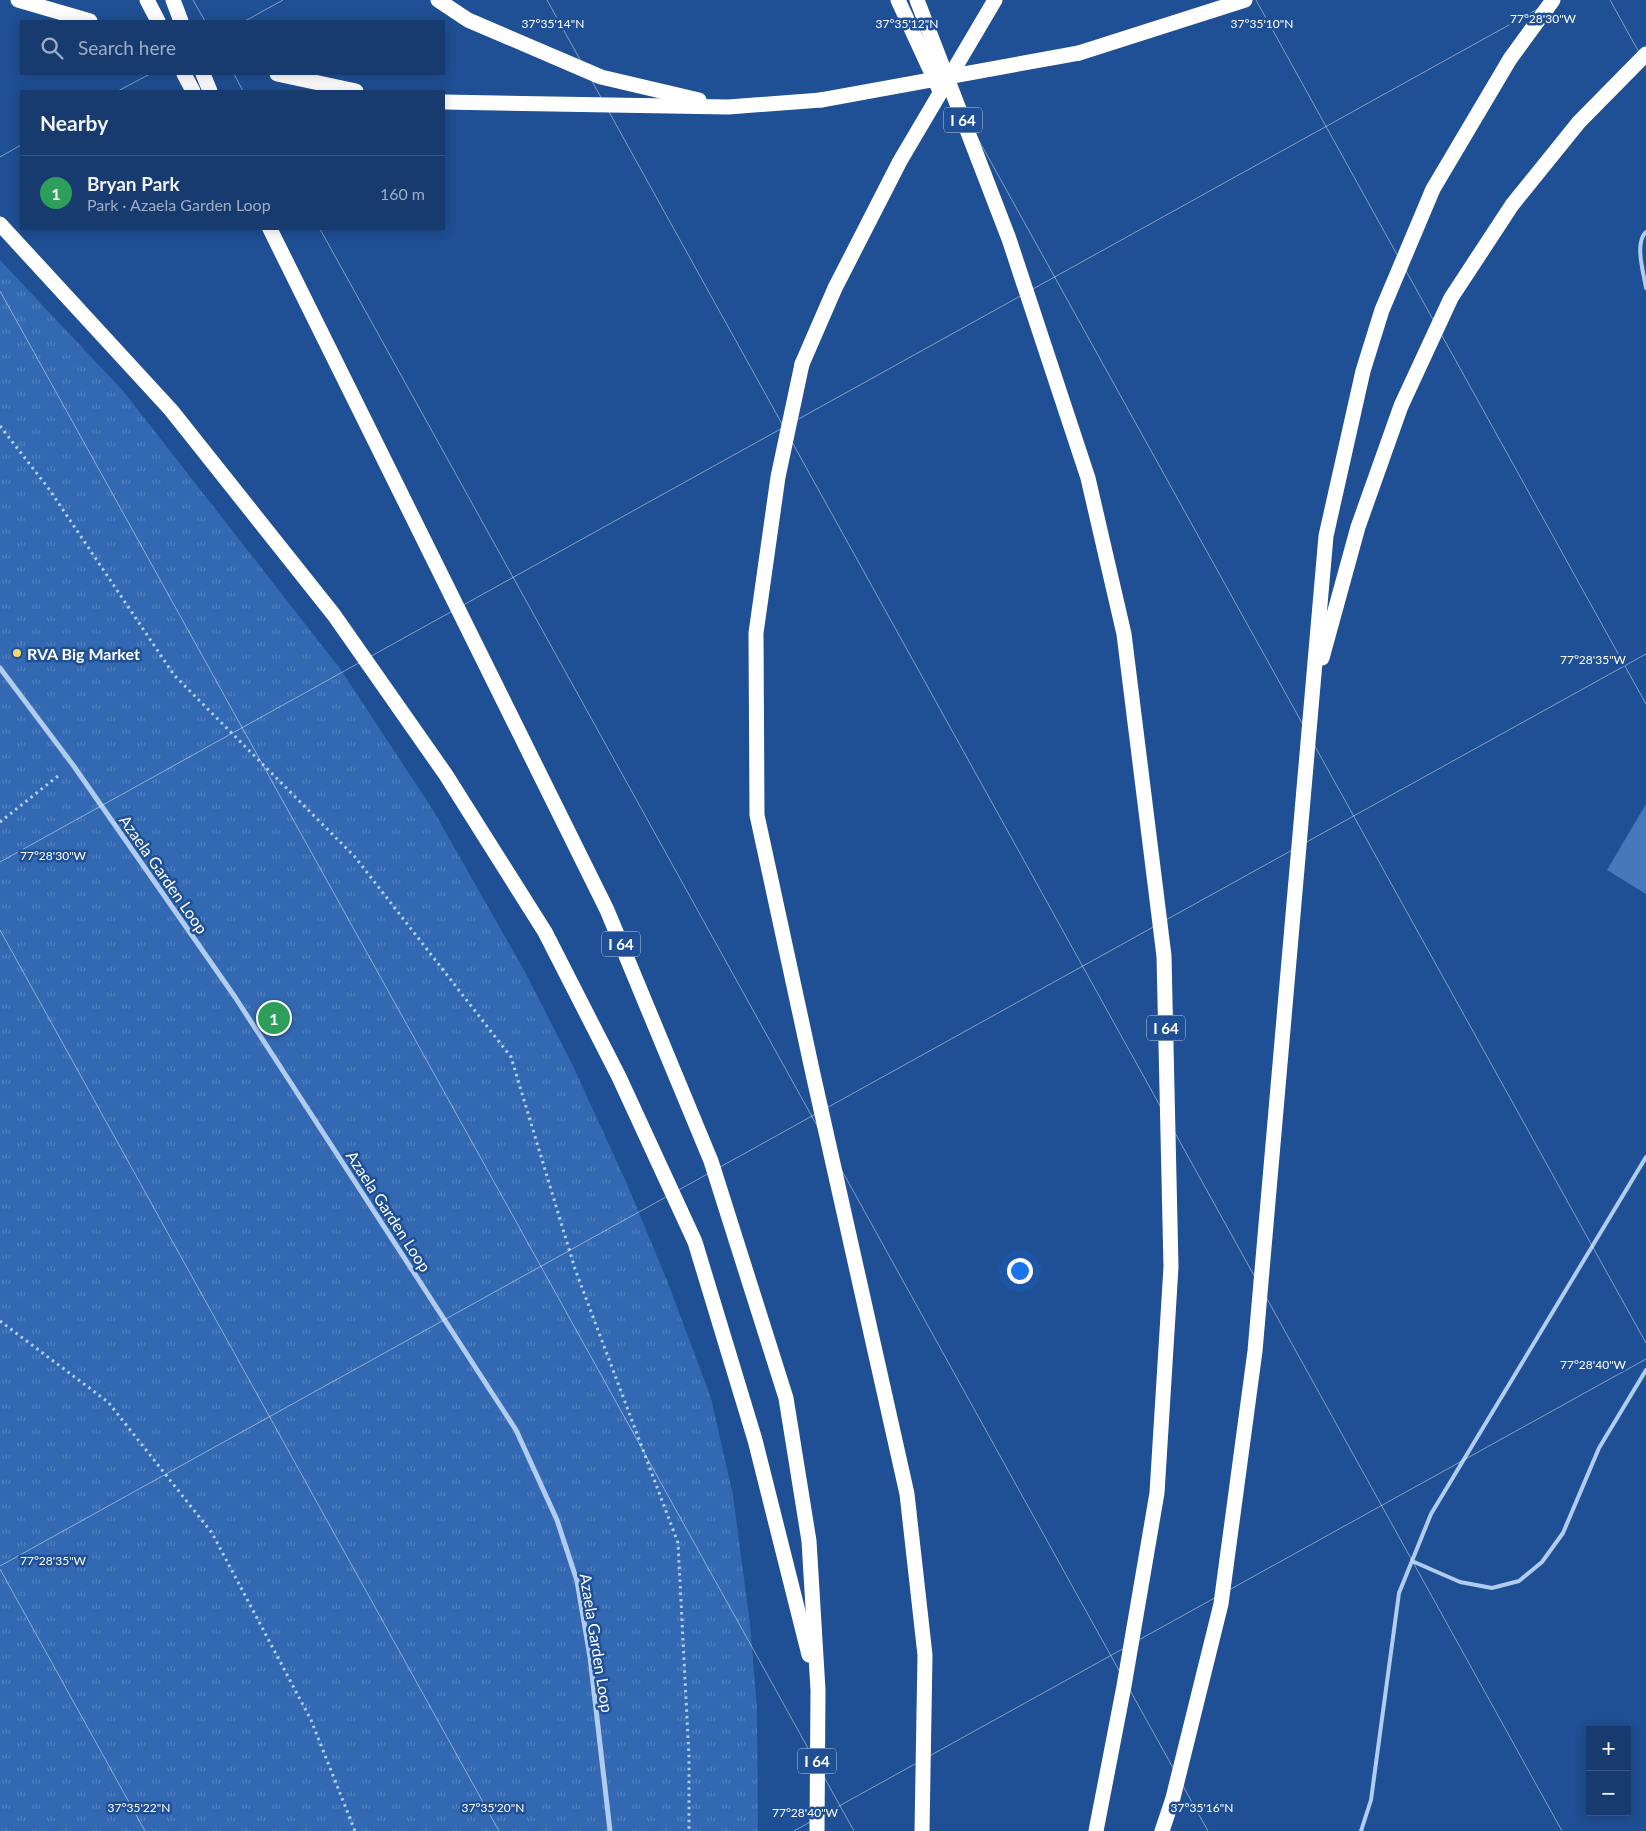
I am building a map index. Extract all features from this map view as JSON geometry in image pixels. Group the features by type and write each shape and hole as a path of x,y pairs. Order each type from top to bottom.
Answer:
{"highway":[{"path":"18,0 87,20"},
{"path":"147,0 157,20"},
{"path":"173,0 182,20"},
{"path":"438,0 468,20 601,77 728,107"},
{"path":"898,0 1009,239"},
{"name":"I 64","path":"917,0 1009,239 1088,478 1124,634 1164,956 1171,1267 1157,1493 1124,1686 1096,1831"},
{"path":"922,1831 925,1655 907,1494 757,815 756,633 778,477 802,364 835,288 900,161 996,0"},
{"path":"445,102 728,107 820,100 1080,53 1245,0"},
{"path":"1162,1831 1175,1789 1221,1604 1256,1351 1326,536 1362,371 1382,310 1433,189 1510,59 1554,0"},
{"path":"1311,696 1358,527 1401,406 1451,298 1512,205 1578,122 1646,54"},
{"path":"185,75 192,90"},
{"path":"203,75 210,90"},
{"path":"282,75 351,90"},
{"path":"0,224 171,410 334,615 446,775 545,932 619,1077 695,1242 755,1440 818,1690"},
{"name":"I 64","path":"270,230 608,910 711,1161 786,1398 809,1541 818,1690 817,1831"}],"street":[{"name":"Azaela Garden Loop","path":"0,668 73,765 235,997 516,1430 557,1520 577,1581 590,1657 610,1831"}],"lane":[{"path":"1646,232 1643,235 1640,251 1646,288"},
{"path":"1361,1831 1371,1800 1399,1593 1431,1514 1646,1157"},
{"path":"1412,1561 1460,1582 1492,1588 1519,1581 1542,1562 1563,1533 1599,1448 1646,1370"}],"path":[{"path":"0,426 49,489 174,675 355,857 511,1057 574,1269 678,1543 689,1757 689,1831"},
{"path":"0,822 73,765"},
{"path":"0,1321 108,1402 212,1532 311,1720 355,1831"}],"green space":[{"path":"0,260 124,392 341,670 433,810 524,970 573,1066 627,1184 668,1283 711,1398 733,1495 750,1624 757,1708 758,1831 0,1831"}],"building":[{"path":"1646,804 1646,894 1607,870"}],"place":[{"name":"RVA Big Market","path":"17,653"},
{"name":"Bryan Park","path":"274,1018"}]}
